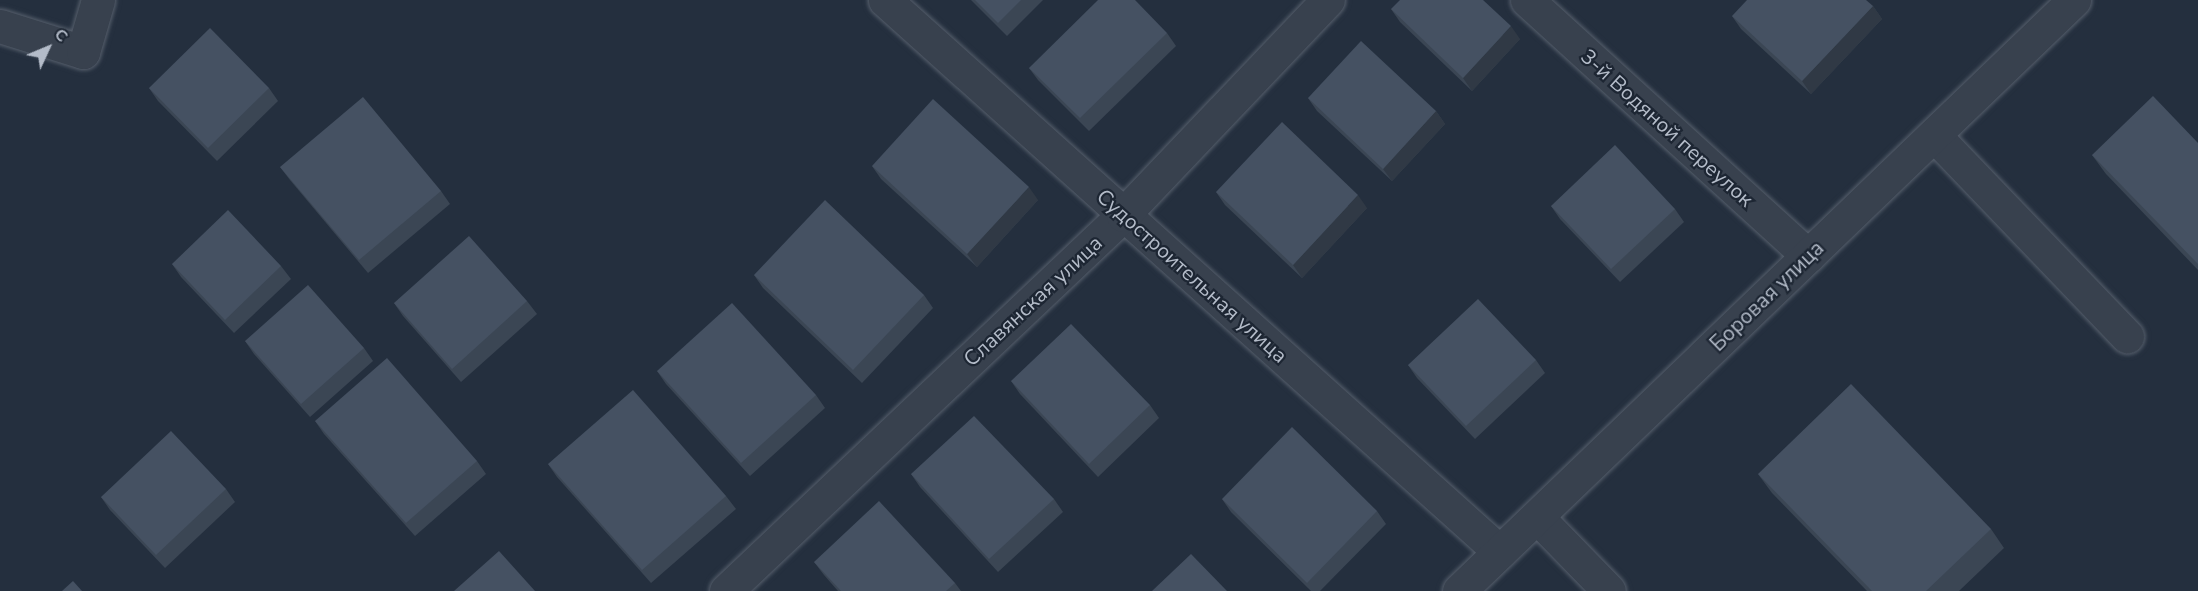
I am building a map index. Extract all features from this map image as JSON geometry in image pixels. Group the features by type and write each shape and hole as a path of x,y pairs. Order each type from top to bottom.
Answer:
{"street":[{"path":"0,26 83,52 98,0"},
{"name":"Судостроительная улица","path":"885,0 1500,552"},
{"name":"Славянская улица","path":"726,591 1123,215 1328,0"},
{"name":"3-й Водяной переулок","path":"1527,0 1808,256"},
{"name":"Боровая улица","path":"1459,591 2074,0"},
{"path":"1934,135 2127,336"},
{"path":"1537,516 1609,591"}],"building":[{"path":"975,0 1021,0 998,23"},
{"path":"1098,0 1135,0 1167,33 1080,118 1029,68"},
{"path":"1400,0 1483,0 1511,26 1463,78 1391,9"},
{"path":"1747,0 1866,0 1873,6 1802,81 1732,16"},
{"path":"210,28 269,88 208,148 149,88"},
{"path":"1361,41 1436,111 1383,169 1308,98"},
{"path":"2153,96 2198,143 2198,264 2092,155"},
{"path":"363,97 441,191 359,260 280,167"},
{"path":"933,99 1029,187 967,254 872,166"},
{"path":"1282,122 1358,195 1293,265 1216,192"},
{"path":"1615,145 1675,209 1611,269 1551,206"},
{"path":"825,200 924,295 853,370 754,275"},
{"path":"228,210 281,266 225,320 172,264"},
{"path":"469,236 527,301 452,369 394,303"},
{"path":"308,285 364,348 301,404 245,341"},
{"path":"1478,299 1536,360 1466,426 1408,365"},
{"path":"732,303 816,395 741,463 657,371"},
{"path":"1071,324 1150,405 1089,464 1011,381"},
{"path":"387,358 477,461 406,523 315,421"},
{"path":"1851,384 1991,529 1926,591 1872,591 1758,474"},
{"path":"633,390 726,496 642,570 548,464"},
{"path":"974,416 1054,499 989,559 911,474"},
{"path":"1292,427 1377,511 1307,583 1222,499"},
{"path":"171,431 226,489 156,555 101,497"},
{"path":"879,501 955,583 946,591 841,591 814,562"},
{"path":"499,551 535,591 454,591"},
{"path":"1191,554 1227,591 1152,591"},
{"path":"73,581 82,591 62,591"}]}
